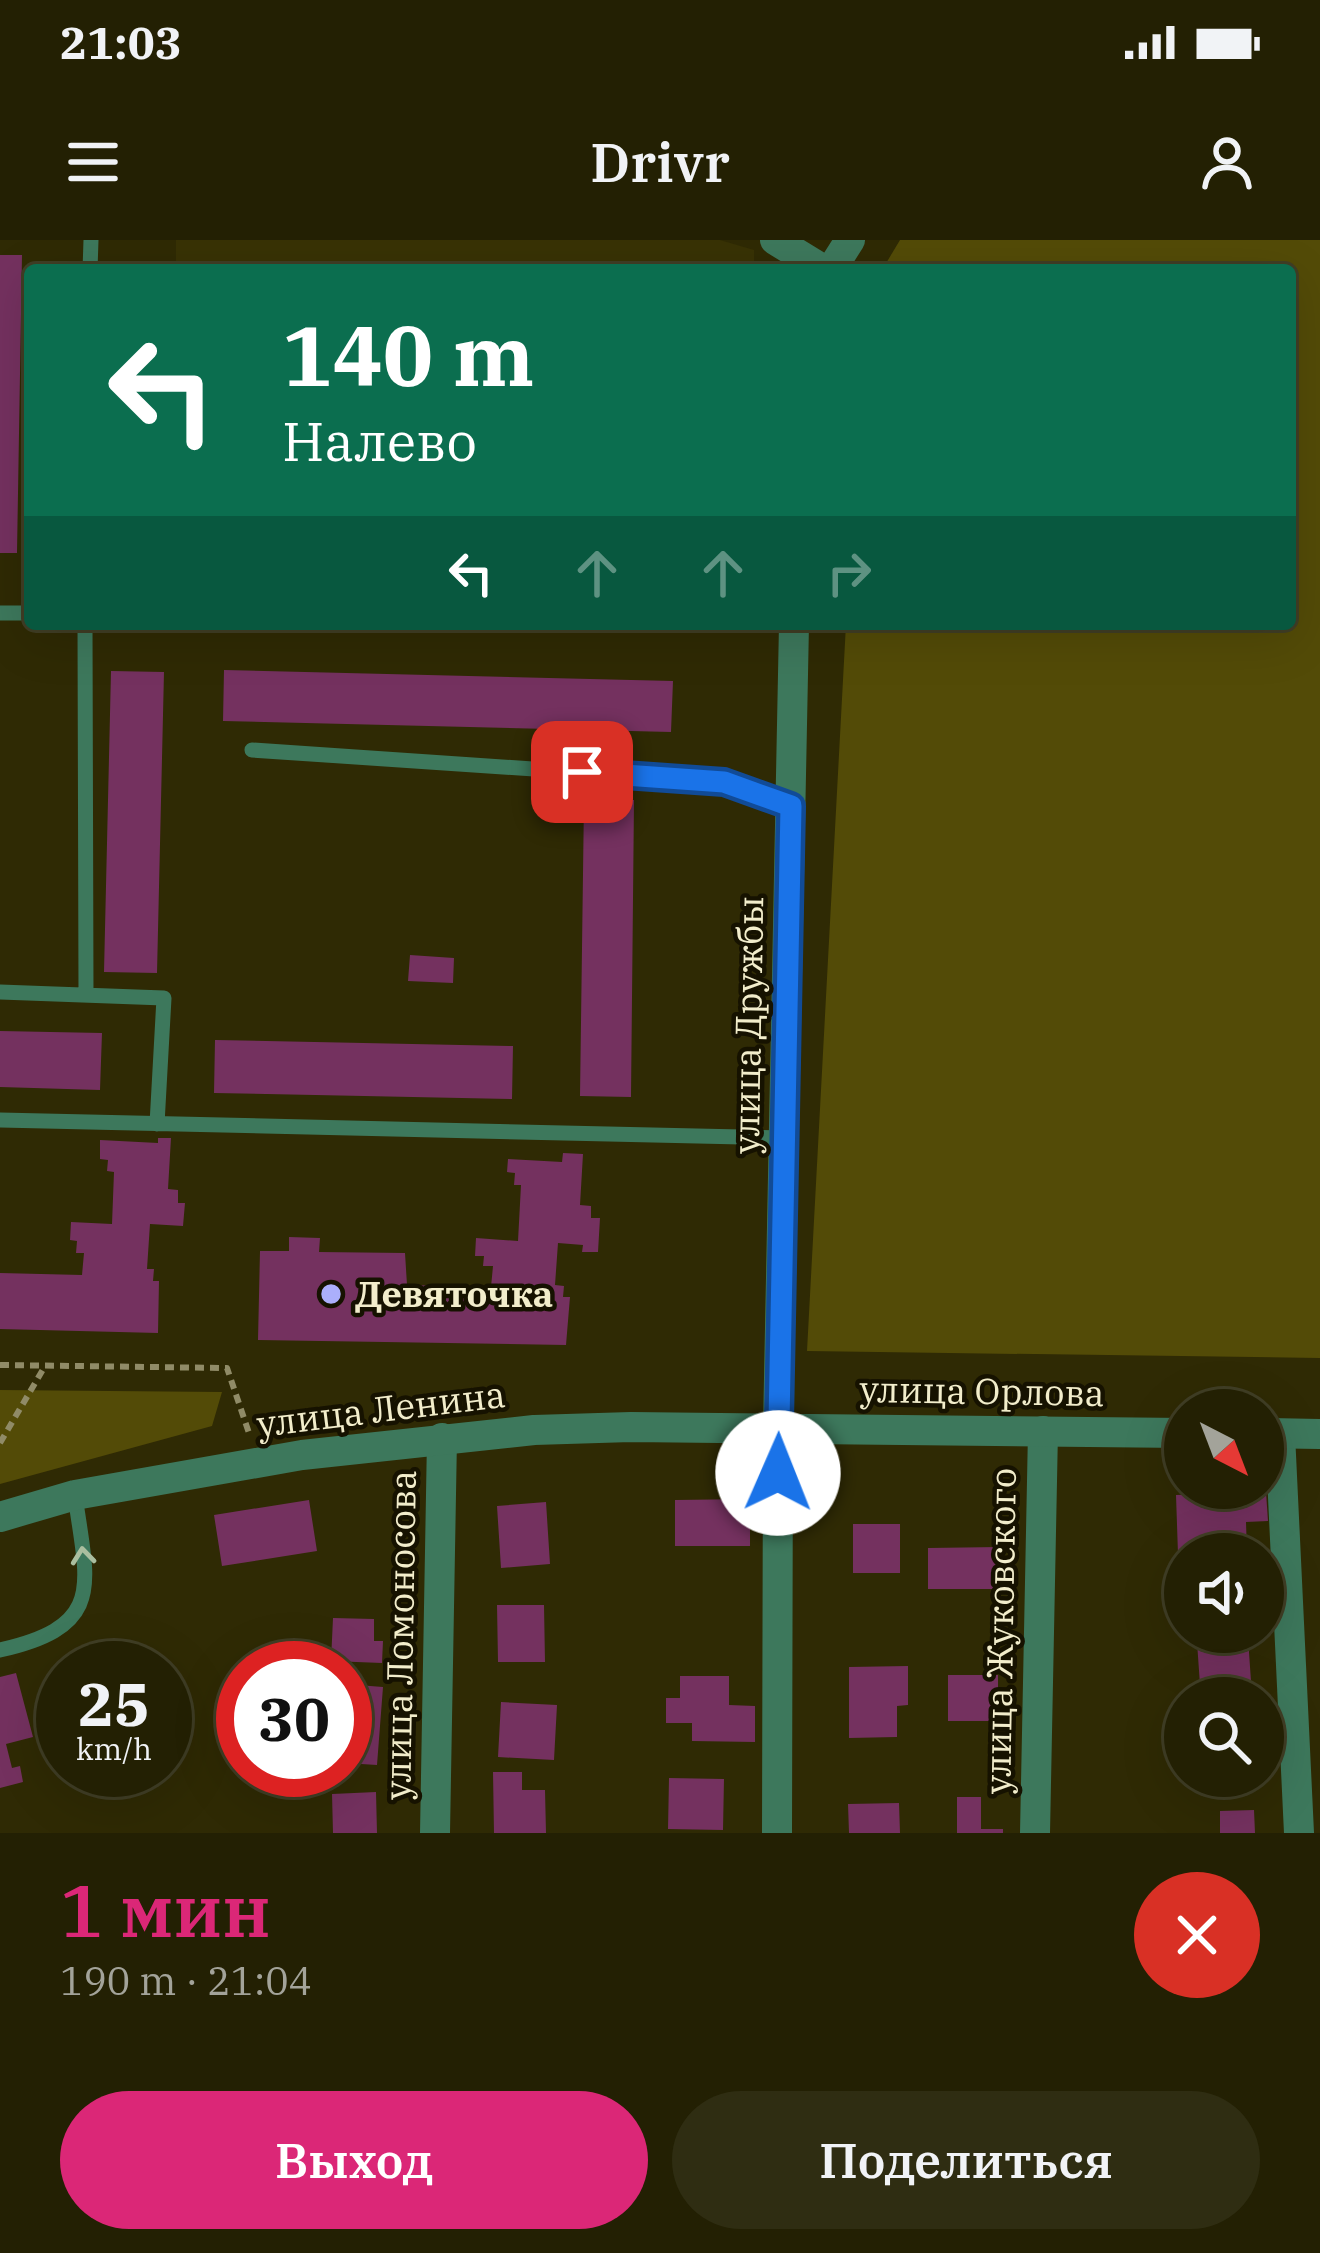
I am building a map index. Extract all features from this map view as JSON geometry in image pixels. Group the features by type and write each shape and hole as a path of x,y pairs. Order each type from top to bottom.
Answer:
{"street":[{"path":"775,240 817,264"},
{"name":"улица Дружбы","path":"778,1833 778,1428 794,630"},
{"name":"улица Ленина","path":"0,1517 75,1495 302,1456 442,1438 631,1427 778,1428"},
{"name":"улица Орлова","path":"778,1428 1164,1432"},
{"name":"улица Жуковского","path":"1035,1833 1043,1431"},
{"path":"1284,1434 1320,1434"},
{"name":"улица Ломоносова","path":"435,1833 442,1438"},
{"path":"1276,1509 1299,1833"}],"lane":[{"path":"85,630 86,995"},
{"path":"252,750 724,782 791,806"},
{"path":"0,992 164,998 157,1124"},
{"path":"0,1120 785,1138"},
{"path":"0,1650 56,1633 82,1606 86,1574 75,1495"}],"path":[{"path":"0,1365 227,1368 253,1443"},
{"path":"0,1443 45,1366"}],"shaded area":[{"path":"176,240 720,240 754,250 754,264 176,264"},
{"path":"900,240 1320,240 1320,1358 807,1351 846,630 1296,630 1296,264 886,264"},
{"path":"0,1390 222,1392 212,1426 0,1484"}],"building":[{"path":"0,255 22,255 17,553 0,553"},
{"path":"224,670 673,681 671,732 223,721"},
{"path":"111,671 164,672 157,973 104,972"},
{"path":"584,799 634,800 631,1097 580,1096"},
{"path":"410,955 454,958 453,983 408,981"},
{"path":"0,1031 102,1033 100,1090 0,1087"},
{"path":"215,1040 513,1046 512,1099 214,1093"},
{"path":"158,1138 171,1138 168,1189 178,1190 178,1203 185,1203 183,1226 150,1224 147,1269 154,1269 153,1281 159,1281 158,1333 0,1329 0,1273 82,1275 84,1253 76,1253 77,1241 70,1240 71,1222 112,1224 114,1172 107,1171 108,1160 100,1159 100,1140 158,1143"},
{"path":"563,1153 583,1154 580,1205 591,1206 591,1218 600,1218 598,1252 558,1243 555,1285 564,1286 563,1297 570,1297 566,1345 258,1340 260,1251 289,1251 289,1237 320,1238 319,1252 405,1253 407,1285 491,1287 493,1266 483,1266 484,1256 475,1256 476,1238 518,1241 521,1185 514,1185 515,1173 507,1172 508,1159 562,1162"},
{"path":"750,1499 750,1546 675,1546 675,1500"},
{"path":"309,1500 317,1551 222,1566 214,1515"},
{"path":"546,1502 550,1564 501,1568 497,1506"},
{"path":"1176,1509 1267,1509 1268,1521 1246,1522 1246,1533 1177,1533"},
{"path":"853,1524 900,1524 900,1573 853,1573"},
{"path":"999,1547 999,1589 928,1589 928,1548"},
{"path":"497,1605 544,1605 545,1662 498,1662"},
{"path":"333,1618 374,1619 374,1641 383,1641 382,1663 372,1663 372,1641 332,1641"},
{"path":"1198,1653 1249,1653 1251,1677 1199,1677"},
{"path":"908,1666 908,1705 897,1706 897,1737 849,1738 849,1667"},
{"path":"16,1673 33,1737 6,1744 12,1768 20,1766 23,1782 0,1788 0,1677"},
{"path":"948,1675 998,1675 998,1721 948,1721"},
{"path":"680,1676 729,1676 729,1705 755,1706 755,1742 692,1741 692,1723 666,1723 666,1698 680,1698"},
{"path":"372,1686 383,1687 377,1765 372,1765"},
{"path":"501,1702 557,1705 554,1760 498,1757"},
{"path":"493,1772 522,1772 522,1790 545,1790 546,1833 494,1833"},
{"path":"669,1778 724,1779 723,1830 668,1829"},
{"path":"376,1792 377,1833 333,1833 332,1797 372,1797"},
{"path":"957,1797 981,1797 981,1829 1003,1829 1003,1833 957,1833"},
{"path":"899,1803 900,1833 849,1833 848,1804"},
{"path":"1254,1810 1255,1833 1220,1833 1220,1811"}],"place":[{"name":"Девяточка","path":"331,1294"}],"route":[{"path":"582,772 724,782 791,806 778,1473"}]}
